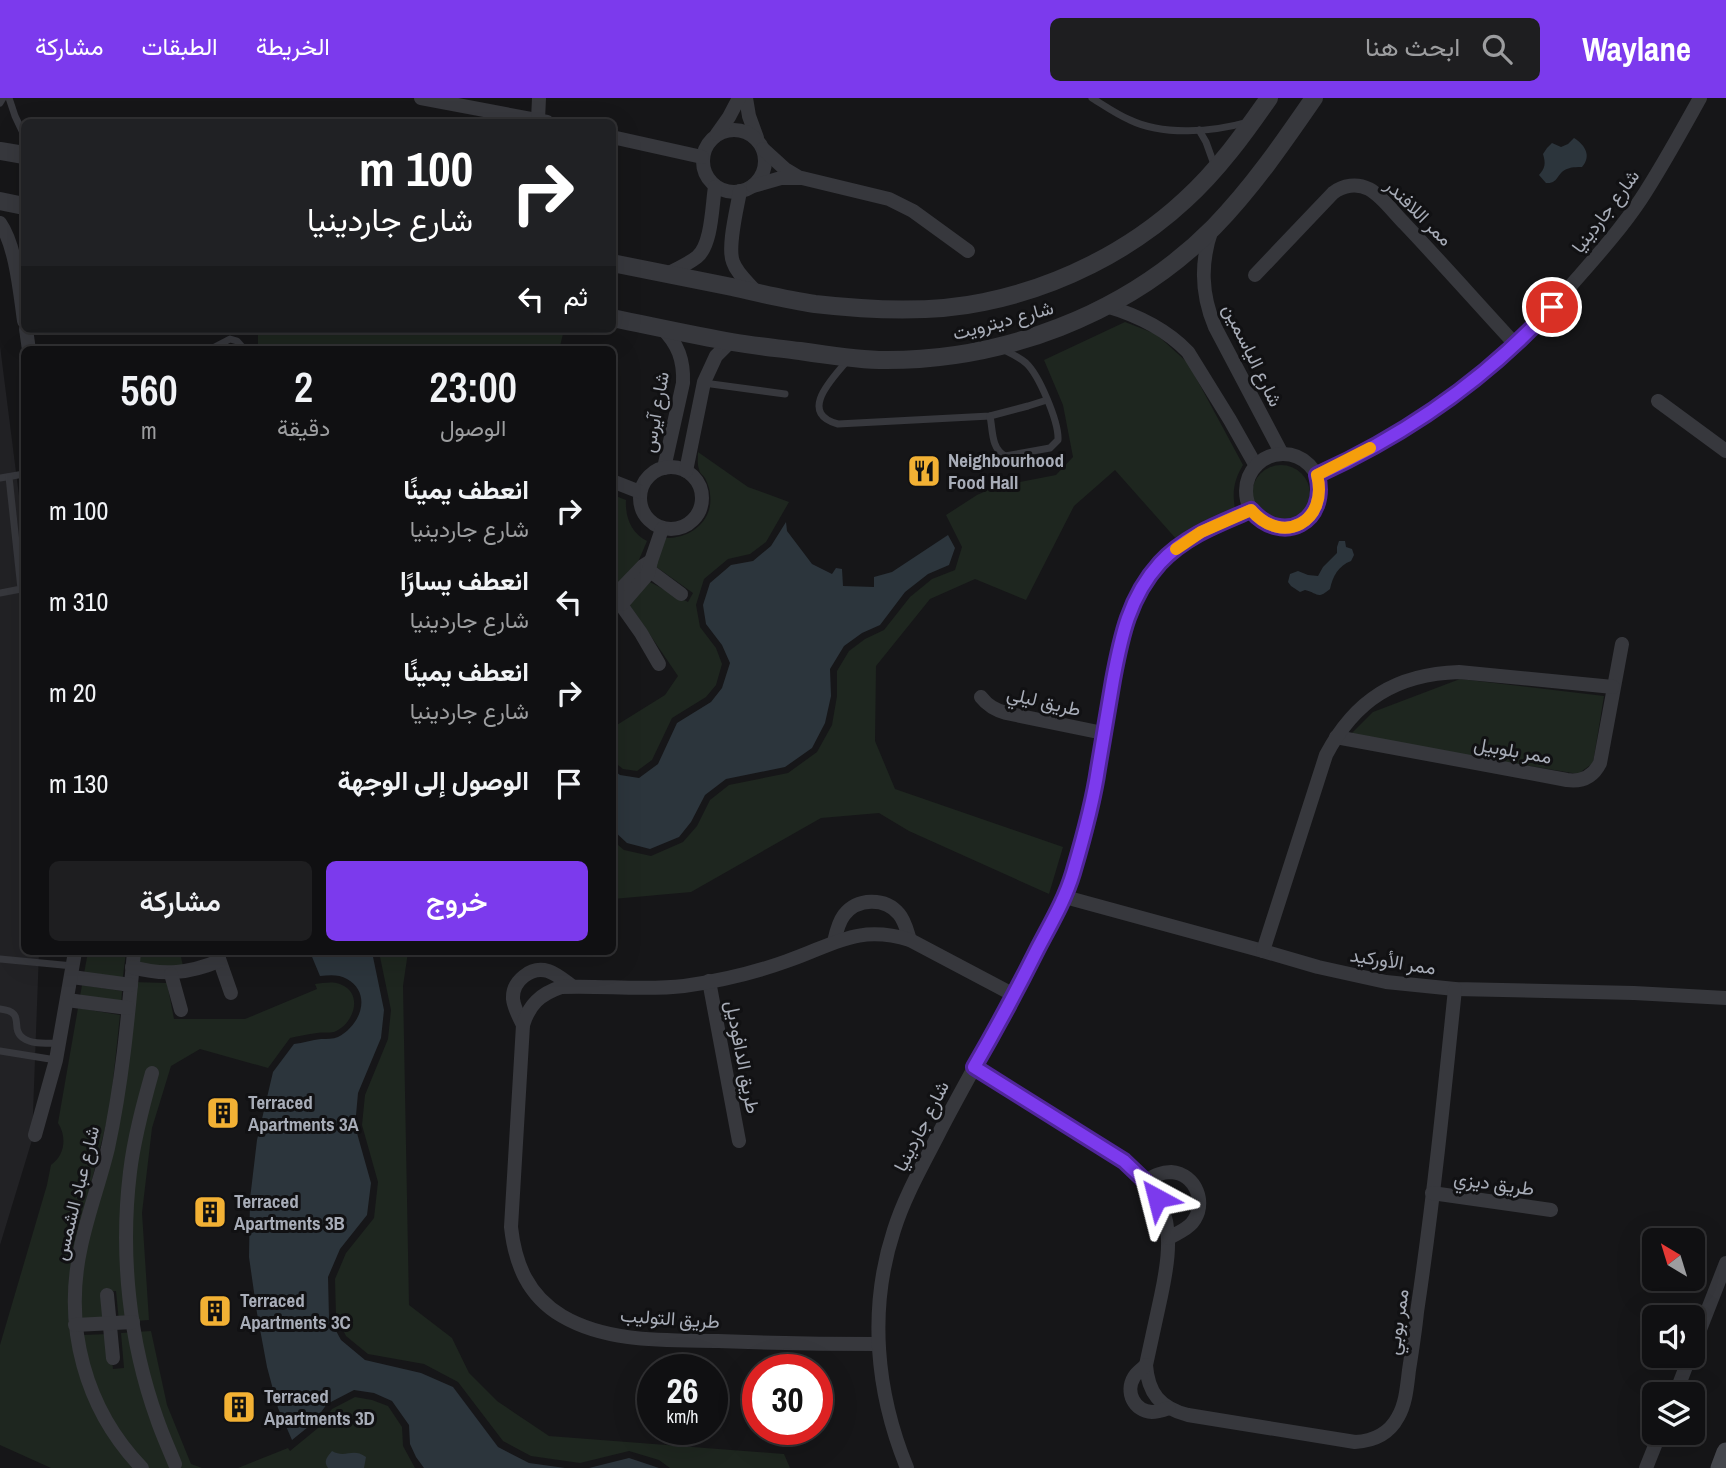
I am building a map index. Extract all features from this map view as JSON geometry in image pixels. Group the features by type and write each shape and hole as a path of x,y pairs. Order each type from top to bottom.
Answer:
{"main road":[{"path":"1720,1468 1726,1452"}],"street":[{"path":"421,98 532,119"},
{"path":"539,98 543,119"},
{"path":"739,98 729,117 705,148 702,157 705,173 715,187 727,192 782,178 802,178 889,199 924,219 968,251"},
{"path":"746,98 749,116 765,157 763,173 747,188 730,252 733,265 757,293"},
{"name":"شارع ديترويت","path":"616,264 757,293 826,304 935,309 983,303 1029,291 1073,274 1142,234 1185,200 1216,169 1269,98"},
{"name":"شارع ديترويت","path":"616,319 730,342 849,358 901,360 998,347 1058,328 1106,306 1166,268 1213,229 1240,200 1314,98"},
{"name":"شارع جاردينيا","path":"1317,475 1384,441 1437,408 1471,383 1515,344 1565,293 1622,225 1700,98"},
{"path":"717,134 725,130 743,130 751,134 785,169 802,178"},
{"path":"616,138 702,157"},
{"path":"0,151 21,154"},
{"name":"ممر اللافندر","path":"1255,275 1333,193 1346,186 1361,186 1368,188 1379,198 1426,246 1515,344"},
{"path":"667,274 696,258 704,249 715,187"},
{"path":"0,201 21,205"},
{"path":"0,223 9,240 21,301"},
{"name":"شارع الياسمين","path":"1213,229 1203,271 1210,314 1282,454"},
{"path":"17,274 21,265"},
{"path":"1106,306 1152,324 1188,352 1256,466"},
{"name":"شارع آيرس","path":"662,328 680,352 683,372 683,383 664,468"},
{"name":"شارع آيرس","path":"640,492 651,474 664,468 686,471 704,382 716,356 730,342"},
{"path":"1658,401 1725,447"},
{"path":"1282,454 1302,459 1311,466 1320,487 1320,499 1306,520 1283,528 1270,526 1260,520 1251,510 1246,487 1256,466 1263,460 1282,454"},
{"path":"616,483 640,492 639,501 646,519 662,529 673,530 691,522 701,505 699,486 694,477 686,471"},
{"name":"شارع جاردينيا","path":"908,1468 887,1405 878,1344 881,1287 893,1233 913,1182 1065,897 1091,806 1122,637 1132,604 1161,562 1187,540 1251,510"},
{"path":"659,664 616,597 646,577 662,529"},
{"path":"650,566 681,594"},
{"name":"ممر بلوبيل","path":"1336,737 1580,780 1592,774 1600,763 1622,643"},
{"path":"1263,951 1326,755 1347,722 1375,696 1400,683 1424,675 1459,672 1614,687"},
{"name":"طريق ليلي","path":"981,697 988,705 1006,713 1103,733"},
{"name":"ممر الأوركيد","path":"1065,897 1318,967 1386,982 1455,989 1726,998"},
{"path":"834,942 838,925 844,915 864,902 887,905 897,912 904,921 910,940"},
{"name":"طريق التوليب","path":"878,1344 766,1343 625,1336 580,1325 544,1302 530,1286 520,1268 511,1227 523,1025 527,1014 540,996 561,987 659,988 709,981 785,962 834,942 872,934 910,940 1014,995"},
{"name":"شارع عباد الشمس","path":"134,955 112,1126 99,1184 81,1244 74,1298 81,1360 92,1394 108,1425 128,1454 142,1468"},
{"path":"132,967 171,974 202,968 218,956 231,993"},
{"path":"36,1135 56,1060 73,965 131,985"},
{"name":"طريق التوليب","path":"523,1025 513,1002 513,992 523,977 530,972 549,971 572,986"},
{"path":"171,974 181,1010"},
{"name":"طريق الدافوديل","path":"709,981 739,1140"},
{"name":"ممر بوبي","path":"974,1067 1124,1161 1145,1181 1161,1207 1169,1238 1167,1266 1146,1365 1133,1379 1130,1393 1142,1410 1156,1412 1169,1408 1188,1415 1354,1442 1366,1441 1377,1438 1394,1423 1400,1414 1406,1390 1455,989"},
{"path":"67,1000 128,1008"},
{"path":"152,1073 139,1121 130,1171 126,1222 127,1272 143,1371 175,1464"},
{"path":"1145,1181 1162,1173 1177,1173 1192,1182 1197,1190 1197,1215 1185,1229 1169,1238"},
{"name":"طريق ديزي","path":"1432,1194 1551,1210"},
{"path":"1705,1317 1726,1263"},
{"path":"107,1295 113,1357"},
{"path":"75,1325 133,1322"},
{"path":"1146,1365 1151,1390 1169,1408"},
{"path":"1646,1468 1655,1445"}],"lane":[{"path":"0,103 3,98"},
{"path":"9,98 21,129"},
{"path":"1093,98 1132,122 1154,128 1227,128 1254,120"},
{"path":"1199,130 1216,169"},
{"path":"217,346 230,339 241,346"},
{"path":"990,416 995,447 1001,454 1010,457 1050,448 1056,443 1058,436 1047,400 1032,369 1016,355 998,347"},
{"path":"849,358 823,390 819,400 824,416 838,424 990,416 1047,400"},
{"path":"704,382 785,394"},
{"path":"0,593 21,589 4,478"},
{"path":"0,959 73,965"},
{"path":"0,1009 10,1011 16,1017 20,1035 15,1053"},
{"path":"20,1035 36,1043 59,1043"},
{"path":"0,1051 56,1060"}],"shaded area":[{"path":"1574,138 1586,151 1585,163 1582,167 1572,167 1562,172 1554,181 1546,183 1539,175 1544,166 1543,154 1552,143 1561,147"},
{"path":"1125,322 1156,334 1188,363 1243,465 1234,486 1235,508 1193,528 1178,541 1115,470 1074,506 1026,600 975,579 930,599 876,666 875,741 895,789 1063,847 1049,894 909,831 879,813 821,818 691,892 616,899 616,843 624,850 651,856 683,842 697,826 710,800 729,785 788,773 817,752 832,725 837,696 837,671 849,651 884,630 910,597 932,579 955,570 962,547 946,515 995,487 1056,475 1073,457 1063,405 1044,360"},
{"path":"258,333 563,333 560,346 258,346"},
{"path":"0,346 21,511 21,955 39,955 32,1140 0,1245"},
{"path":"698,452 748,487 789,502 766,542 750,554 728,559 704,579 696,605 700,627 716,648 722,664 716,685 706,697 672,718 652,760 637,771 623,769 616,763 616,726 665,695 678,676 629,604 648,581 688,602 693,593 655,566 665,538 691,532 704,520 708,512 710,492 699,471"},
{"path":"1281,465 1292,467 1305,478 1310,494 1308,505 1297,518 1281,523 1270,521 1257,510 1252,494 1254,483 1265,470"},
{"path":"616,496 626,500 630,524 641,538 647,541 632,576 620,586 616,581"},
{"path":"786,522 787,531 812,564 832,574 836,568 842,569 843,586 874,587 874,577 892,572 948,535 955,548 949,565 928,574 905,592 880,625 862,633 844,646 830,669 831,696 825,723 812,748 785,767 726,779 705,795 691,822 679,837 650,849 627,843 616,833 616,772 639,778 658,764 677,723 711,702 722,688 730,663 722,645 706,624 703,605 710,583 731,565 753,561 771,546"},
{"path":"1339,541 1345,541 1346,547 1352,549 1354,555 1351,561 1337,572 1330,589 1317,595 1305,590 1300,592 1291,586 1288,582 1290,574 1298,571 1318,576 1337,553"},
{"path":"1460,679 1604,696 1593,763 1578,774 1349,736 1373,712"},
{"path":"87,955 126,955 122,984 83,979"},
{"path":"135,955 181,955 184,971 133,973"},
{"path":"311,955 373,955 384,1010 381,1038 358,1093 355,1126 371,1183 367,1215 340,1249 328,1277 329,1318 341,1340 365,1360 421,1373 453,1387 498,1447 529,1463 565,1468 424,1468 410,1444 409,1425 392,1401 374,1393 354,1390 327,1404 313,1423 292,1440 278,1408 257,1313 249,1257 250,1199 257,1140 273,1072 294,1044 338,1037 352,1025 360,1010 360,993 355,985 337,976 320,976"},
{"path":"380,955 408,955 403,986 409,1305 452,1338 469,1373 497,1401 549,1436 637,1443 637,1445 784,1454 790,1468 670,1468 659,1460 629,1451 580,1463 531,1456 503,1441 458,1382 424,1364 368,1354 346,1336 336,1316 335,1279 346,1253 374,1218 378,1182 362,1125 365,1095 388,1039 391,1010"},
{"path":"132,982 167,983 174,1019 245,1019 317,989 315,984 339,984 349,990 354,1002 351,1017 341,1028 334,1032 290,1038 268,1068 200,1049 171,1066 152,1128 142,1213 149,1320 119,1322 116,1291 105,1292 108,1322 81,1324 78,1295"},
{"path":"82,985 122,991 121,1008 79,1002"},
{"path":"78,1008 120,1015 110,1109 84,1211 68,1294 78,1367 105,1428 133,1468 51,1468 0,1445 0,1345 51,1165 62,1151 63,1134 58,1123"},
{"path":"151,1331 167,1405 191,1464 202,1468 146,1468 112,1423 87,1365 83,1335 109,1334 113,1369 124,1368 121,1333"},
{"path":"355,1397 388,1406 402,1427 403,1446 415,1468 238,1468 288,1448 290,1451 318,1428 332,1409"},
{"path":"332,1451 361,1454 366,1457 364,1468 328,1468 326,1461"},
{"path":"629,1458 659,1468 589,1468"}],"slow traffic":[{"path":"1176,549 1201,532 1251,510 1270,526 1295,526 1306,520 1320,499 1317,475 1370,448"}],"place":[{"name":"Neighbourhood Food Hall","path":"924,471"},
{"name":"Terraced Apartments 3A","path":"223,1113"},
{"name":"Terraced Apartments 3B","path":"210,1212"},
{"name":"Terraced Apartments 3C","path":"215,1311"},
{"name":"Terraced Apartments 3D","path":"239,1407"}],"route":[{"path":"1157,1198 1145,1181 1124,1161 974,1067 1065,897 1091,806 1122,637 1132,604 1161,562 1201,532 1251,510 1270,526 1283,528 1306,520 1320,499 1317,475 1384,441 1437,408 1487,369 1552,307"}]}
